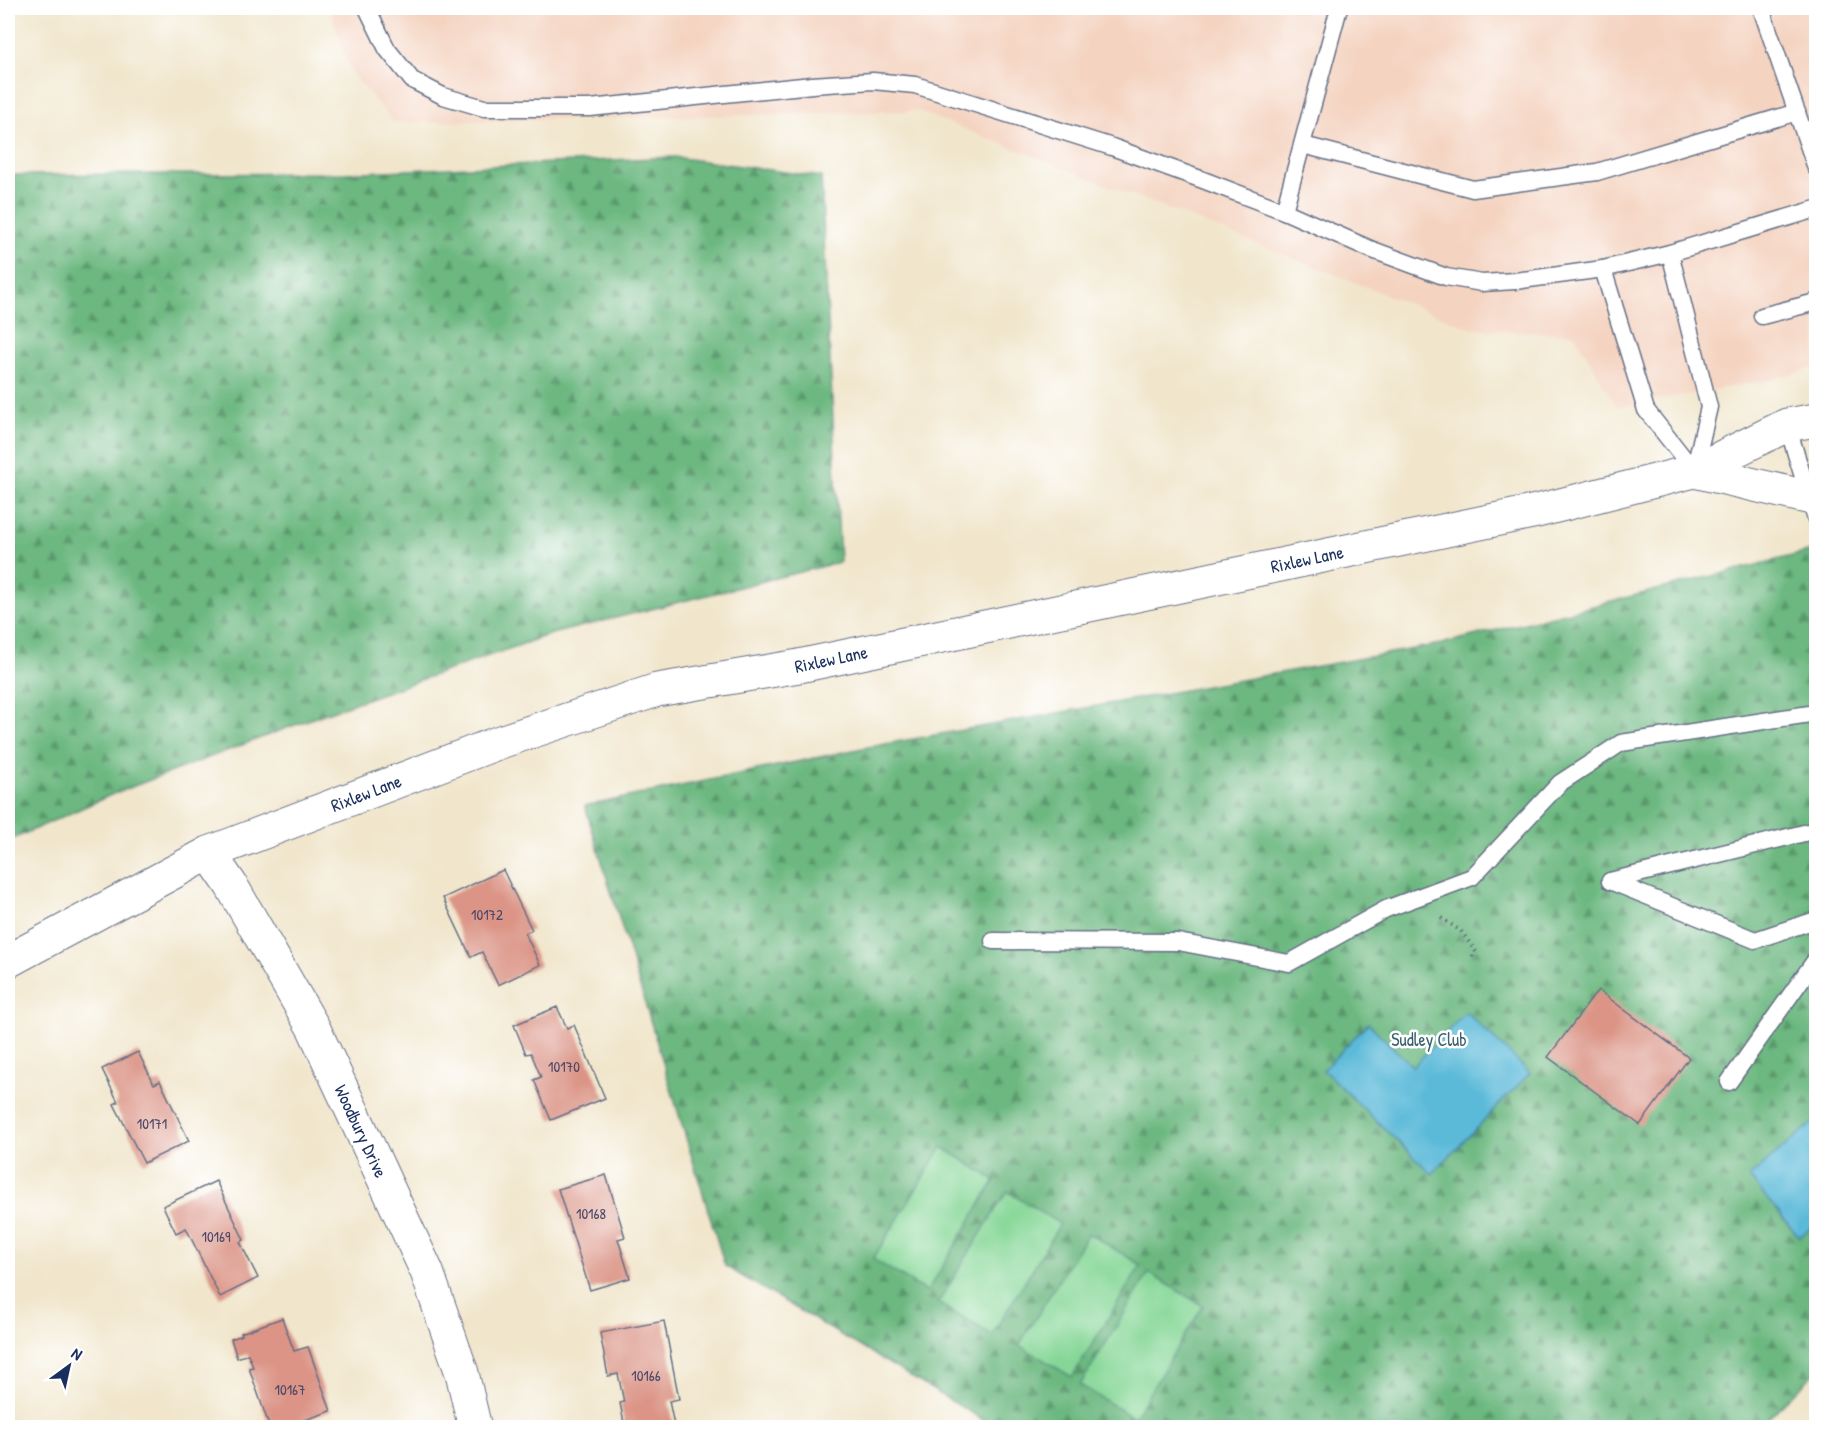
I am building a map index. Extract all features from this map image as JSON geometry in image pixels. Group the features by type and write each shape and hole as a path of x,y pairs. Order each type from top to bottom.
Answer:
{"street":[{"name":"Rixlew Lane","path":"8,961 208,853 500,742 657,690 799,666 1537,511 1694,471 1802,423"},
{"name":"Rixlew Lane","path":"1694,471 1815,504"},
{"name":"Woodbury Drive","path":"208,853 231,885 314,1029 427,1272 462,1374 476,1428"}],"lane":[{"path":"367,8 387,49 412,80 443,96 484,108 590,108 873,81 915,85 1112,147 1284,211 1370,249 1446,277 1482,283 1603,269 1670,253 1816,209"},
{"path":"1284,211 1339,8"},
{"path":"1761,8 1816,168"},
{"path":"1303,145 1473,189 1597,172 1797,112"},
{"path":"1670,253 1709,406 1694,471"},
{"path":"1603,269 1646,410 1694,471"},
{"path":"1762,316 1816,302"},
{"path":"1802,423 1815,504"},
{"path":"993,941 1178,942 1289,963 1386,909 1472,877 1560,783 1620,743 1816,713"},
{"path":"1816,830 1610,882 1755,940 1816,920"},
{"path":"1729,1082 1816,959"}],"path":[{"path":"1442,920 1466,938 1476,952 1470,959"}],"shaded area":[{"path":"330,8 1816,8 1816,367 1770,380 1617,407 1574,334 1473,329 918,111 394,123 350,71"}],"green space":[{"path":"674,157 821,177 840,562 551,634 329,712 113,794 8,841 8,175 345,173"},
{"name":"Sudley Club","path":"1816,550 1816,1372 1759,1427 995,1427 725,1266 585,806 863,748 1441,644"},
{"path":"942,1147 995,1180 927,1292 873,1259"},
{"path":"1007,1191 1060,1224 992,1335 938,1303"},
{"path":"1088,1233 1141,1265 1072,1377 1019,1345"},
{"path":"1149,1273 1203,1306 1134,1418 1080,1385"}],"water":[{"path":"1466,1012 1530,1073 1432,1174 1323,1070 1368,1023 1413,1067"},
{"path":"1816,1120 1816,1224 1799,1237 1749,1177"}],"building":[{"path":"503,870 532,930 525,933 540,965 498,985 482,952 471,957 443,898"},
{"path":"1598,990 1689,1058 1640,1125 1548,1057"},
{"path":"557,1007 567,1028 574,1025 605,1098 551,1120 534,1080 541,1077 531,1053 526,1054 514,1025"},
{"path":"138,1052 154,1084 160,1081 189,1141 144,1163 114,1104 118,1102 102,1069"},
{"path":"606,1175 625,1237 618,1239 630,1278 590,1290 558,1189"},
{"path":"216,1181 244,1240 240,1242 258,1278 220,1297 186,1228 176,1233 163,1206"},
{"path":"282,1318 294,1351 308,1347 331,1411 282,1428 270,1428 249,1368 253,1367 248,1354 237,1358 231,1339"},
{"path":"664,1321 679,1399 669,1401 674,1425 660,1428 625,1428 620,1403 624,1402 618,1374 608,1376 600,1333"}]}
